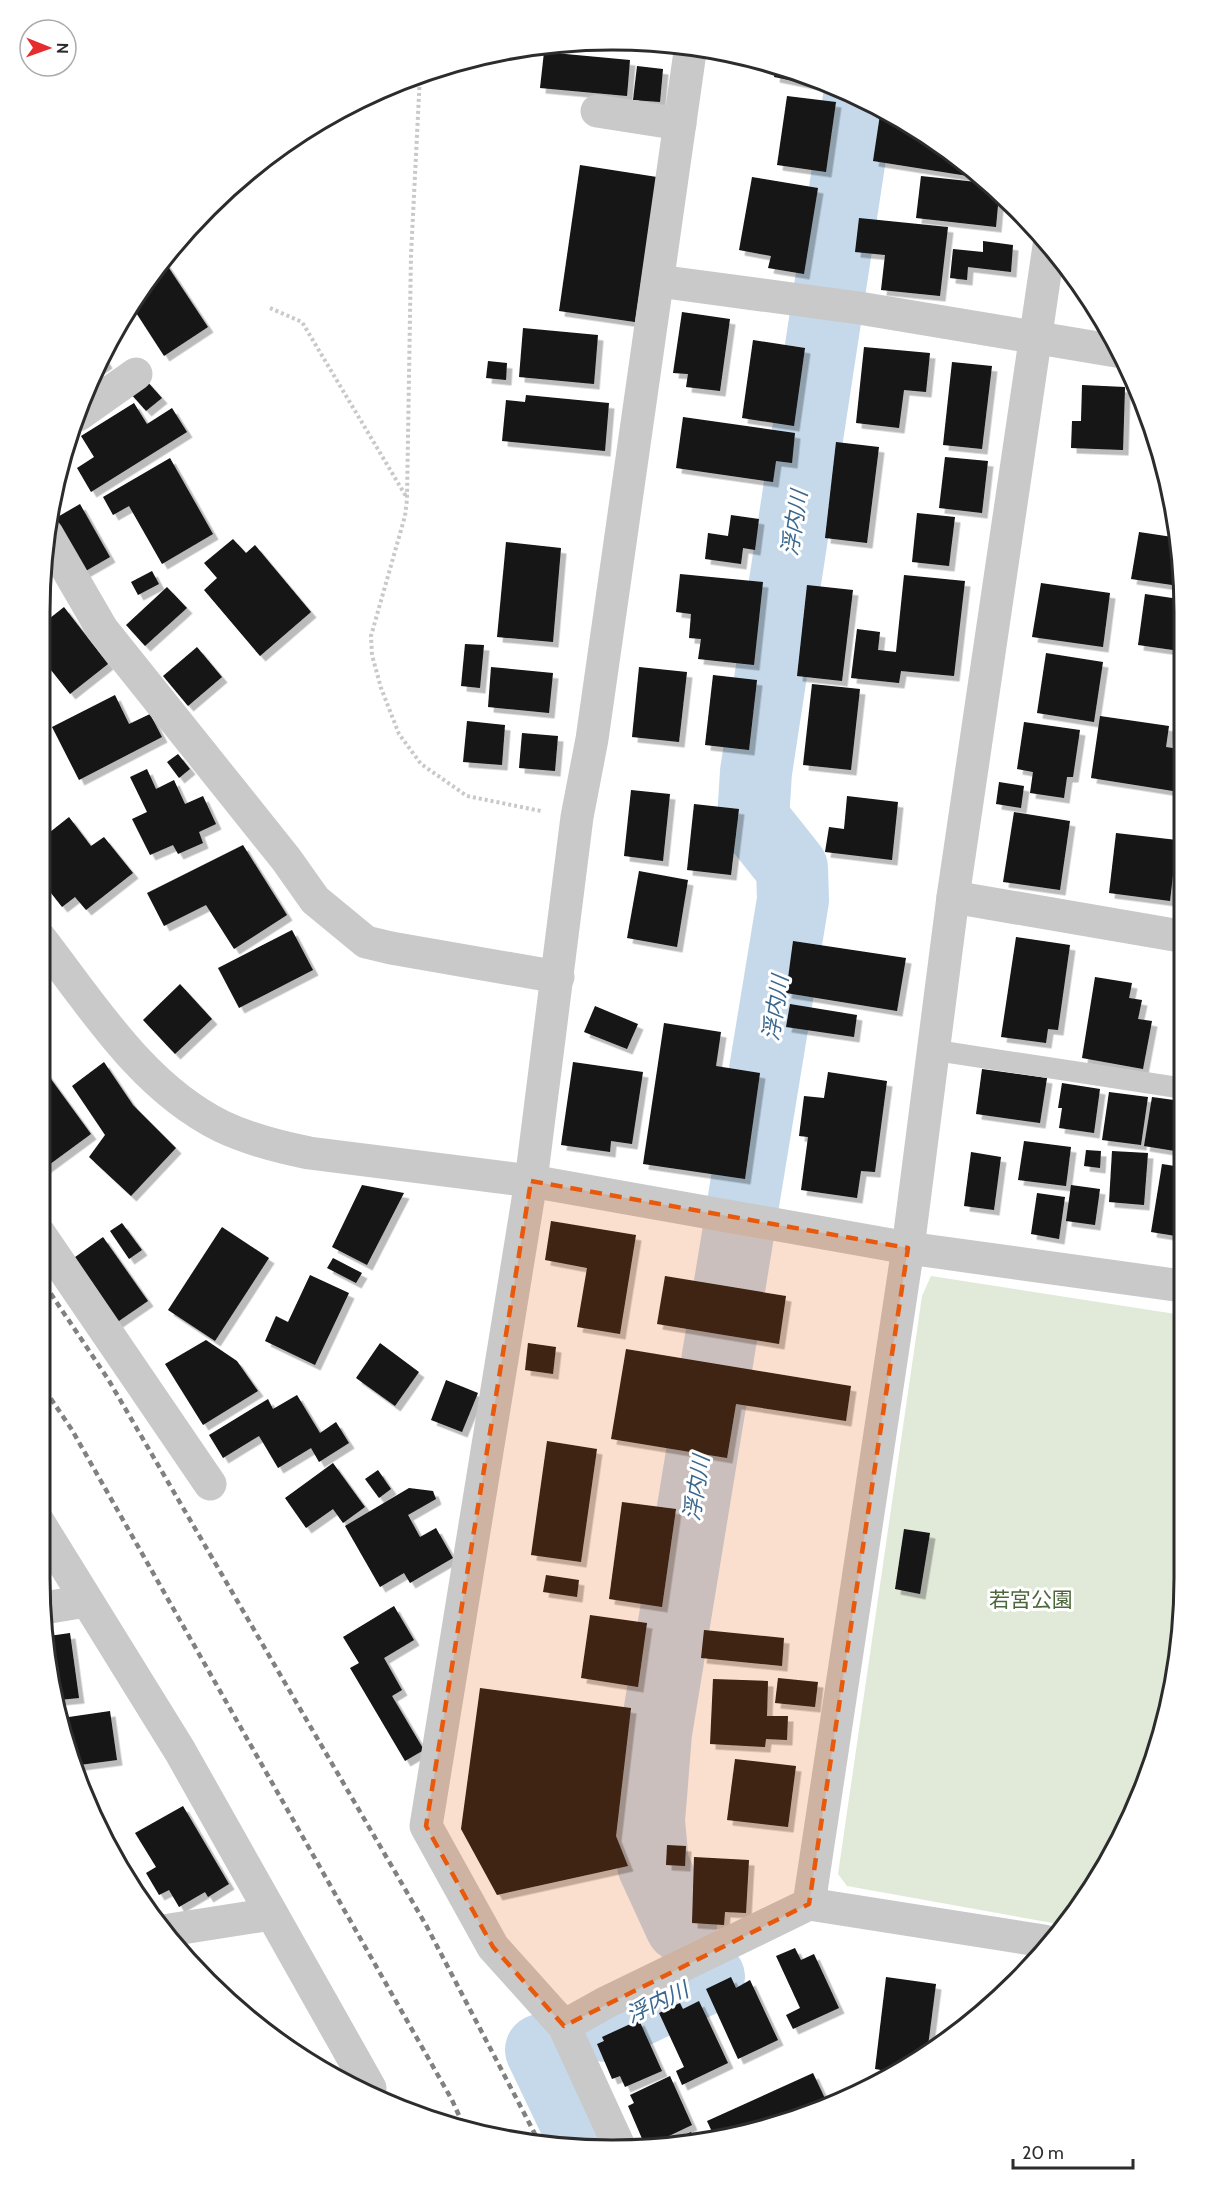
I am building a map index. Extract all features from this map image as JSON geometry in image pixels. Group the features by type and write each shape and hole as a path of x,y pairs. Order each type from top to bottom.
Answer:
{"street":[{"path":"616,2140 564,2026 493,1947 426,1826 531,1181 577,817 592,739 690,55"},
{"path":"597,111 680,124"},
{"path":"809,1904 909,1248 953,897 1047,256"},
{"path":"658,281 859,308 1109,350"},
{"path":"87,408 136,374"},
{"path":"53,545 102,629 286,859 315,900 339,922 366,942 558,976"},
{"path":"953,897 1174,926"},
{"path":"50,951 138,1062 189,1106 220,1125 278,1147 309,1153 531,1181 909,1248 1174,1285"},
{"path":"50,1249 210,1484"},
{"path":"50,1541 180,1751 368,2084"},
{"path":"51,1607 86,1601"},
{"path":"564,2026 607,2002 809,1904 1040,1940"},
{"path":"174,1929 271,1914"}],"lane":[{"path":"933,1050 1174,1087"}],"path":[{"path":"420,83 411,255 407,499 405,516 371,636 372,655 381,688 399,734 421,764 467,796 577,817"},
{"path":"270,308 302,321 407,499"}],"highlighted area":[{"path":"531,1181 908,1248 809,1904 564,2026 493,1947 426,1826"}],"green space":[{"name":"若宮公園","path":"931,1276 1174,1314 1174,1577 1169,1651 1163,1687 1144,1758 1116,1826 1079,1890 1054,1923 847,1886 838,1874 922,1296"}],"building":[{"path":"544,54 630,60 627,96 540,88"},
{"path":"637,66 663,69 660,102 633,100"},
{"path":"774,74 801,82 774,77"},
{"path":"787,96 836,102 826,172 777,165"},
{"path":"879,118 924,144 966,176 873,161"},
{"path":"580,165 657,177 635,322 559,311"},
{"path":"921,176 973,182 998,204 996,227 916,218"},
{"path":"752,177 818,188 804,274 768,268 771,256 739,250"},
{"path":"859,218 948,227 940,296 881,290 885,255 855,252"},
{"path":"983,241 1013,245 1011,272 968,267 967,280 950,278 953,249 983,252"},
{"path":"168,267 208,327 164,356 136,312"},
{"path":"682,312 730,319 720,391 686,387 688,374 673,373"},
{"path":"523,328 598,335 594,384 519,377"},
{"path":"753,340 805,348 794,426 742,418"},
{"path":"864,347 930,353 926,392 904,390 899,428 856,423"},
{"path":"488,361 507,363 506,380 486,378"},
{"path":"952,362 992,366 982,449 943,445"},
{"path":"145,379 162,398 146,411 130,393"},
{"path":"1082,385 1125,387 1123,450 1071,448 1072,421 1081,421"},
{"path":"526,395 609,403 605,451 502,441 506,400 525,402"},
{"path":"134,403 147,424 172,408 187,432 91,492 77,468 94,457 81,436"},
{"path":"683,417 795,433 792,463 776,461 773,482 676,468"},
{"path":"836,442 879,447 867,543 825,538"},
{"path":"945,457 988,461 982,513 939,508"},
{"path":"170,458 213,534 162,564 129,506 113,515 103,497"},
{"path":"80,504 110,557 84,572 56,523 58,517"},
{"path":"917,513 955,517 949,566 912,562"},
{"path":"731,515 759,519 755,550 743,548 741,564 705,559 708,533 728,536"},
{"path":"1139,532 1169,536 1173,585 1131,579"},
{"path":"233,539 246,553 255,545 311,612 260,656 204,590 217,578 204,563"},
{"path":"506,542 561,548 553,642 497,637"},
{"path":"152,571 159,584 138,595 131,582"},
{"path":"680,574 763,582 754,665 698,659 701,639 689,638 691,614 676,612"},
{"path":"904,575 965,581 954,676 901,671 899,683 851,678 857,629 880,632 878,650 896,652"},
{"path":"1041,583 1110,593 1103,647 1032,637"},
{"path":"807,585 853,590 842,681 797,676"},
{"path":"167,587 187,608 145,646 126,625"},
{"path":"1145,594 1173,598 1174,650 1138,645"},
{"path":"64,607 108,664 70,694 50,669 50,618"},
{"path":"465,644 484,645 480,688 461,686"},
{"path":"197,647 222,677 188,706 163,676"},
{"path":"1046,653 1103,662 1094,722 1037,713"},
{"path":"491,667 553,673 549,713 488,707"},
{"path":"639,667 687,672 679,742 632,737"},
{"path":"713,675 757,680 749,750 705,745"},
{"path":"812,684 860,689 851,770 803,765"},
{"path":"115,695 129,724 150,714 162,737 79,780 52,727"},
{"path":"1100,716 1169,726 1166,747 1174,748 1173,791 1091,778"},
{"path":"467,721 505,725 502,765 463,762"},
{"path":"1024,722 1080,730 1073,777 1067,777 1064,798 1030,793 1033,772 1017,769"},
{"path":"522,733 558,736 555,771 519,768"},
{"path":"178,754 190,769 179,778 167,762"},
{"path":"147,769 156,789 174,780 185,804 203,796 216,824 199,832 203,843 178,854 173,845 150,855 132,819 147,812 130,777"},
{"path":"999,782 1024,786 1021,808 996,804"},
{"path":"631,790 670,794 663,861 624,856"},
{"path":"847,796 898,802 892,860 825,852 829,827 844,829"},
{"path":"694,804 739,809 731,875 687,870"},
{"path":"1014,812 1070,821 1060,890 1003,882"},
{"path":"69,817 91,846 104,837 133,873 86,910 75,897 62,907 50,892 50,832"},
{"path":"1116,833 1174,840 1170,901 1109,893"},
{"path":"243,845 287,915 234,949 206,905 164,926 147,893"},
{"path":"639,871 688,880 677,947 627,938"},
{"path":"292,930 313,970 239,1008 218,968"},
{"path":"1016,937 1070,945 1058,1030 1048,1029 1046,1043 1001,1037"},
{"path":"793,941 906,958 897,1011 786,993"},
{"path":"1095,977 1132,983 1129,998 1142,1000 1138,1019 1152,1021 1143,1069 1082,1058"},
{"path":"180,984 212,1019 175,1054 143,1020"},
{"path":"790,1004 857,1015 854,1037 786,1027"},
{"path":"595,1006 638,1024 627,1049 584,1032"},
{"path":"664,1023 721,1032 716,1066 760,1073 745,1179 643,1164"},
{"path":"104,1062 133,1105 176,1148 131,1196 89,1157 105,1135 72,1086"},
{"path":"573,1062 643,1072 632,1144 611,1141 610,1152 561,1145"},
{"path":"982,1069 1047,1078 1040,1123 976,1114"},
{"path":"828,1072 887,1081 875,1172 861,1171 857,1198 801,1190 808,1137 799,1136 804,1096 824,1098"},
{"path":"50,1078 91,1134 50,1164"},
{"path":"1062,1083 1100,1089 1094,1133 1059,1128 1062,1108 1058,1108"},
{"path":"1109,1092 1148,1097 1141,1145 1102,1140"},
{"path":"1152,1097 1174,1100 1174,1151 1144,1146"},
{"path":"1024,1141 1071,1147 1066,1186 1018,1180"},
{"path":"1086,1150 1101,1151 1100,1168 1084,1166"},
{"path":"1112,1151 1148,1153 1144,1205 1109,1202"},
{"path":"971,1152 1001,1157 994,1210 964,1206"},
{"path":"1162,1164 1174,1166 1174,1236 1151,1232"},
{"path":"362,1185 404,1193 367,1265 332,1247"},
{"path":"1071,1185 1100,1189 1095,1225 1066,1221"},
{"path":"1037,1193 1065,1197 1059,1239 1031,1234"},
{"path":"551,1221 636,1235 620,1334 577,1327 587,1268 545,1260"},
{"path":"122,1223 142,1250 129,1259 110,1231"},
{"path":"222,1227 269,1258 215,1341 168,1310"},
{"path":"103,1237 148,1301 116,1323 71,1260"},
{"path":"333,1258 362,1273 356,1283 327,1268"},
{"path":"310,1275 349,1293 315,1365 265,1341 276,1316 288,1322"},
{"path":"665,1276 786,1296 779,1344 657,1324"},
{"path":"206,1340 237,1361 258,1391 203,1425 165,1364"},
{"path":"380,1343 419,1372 395,1406 356,1378"},
{"path":"528,1343 556,1347 553,1374 525,1370"},
{"path":"626,1349 851,1386 846,1421 736,1404 727,1458 611,1439"},
{"path":"446,1380 478,1393 462,1432 431,1420"},
{"path":"297,1395 320,1433 336,1422 349,1443 319,1462 311,1448 278,1468 259,1436 223,1458 209,1435 268,1399 273,1409"},
{"path":"547,1441 597,1449 581,1562 531,1555"},
{"path":"333,1463 365,1507 343,1523 333,1509 306,1528 285,1498"},
{"path":"378,1470 391,1489 379,1498 365,1479"},
{"path":"409,1488 433,1491 436,1499 408,1515 420,1537 436,1528 453,1558 410,1583 404,1573 380,1587 345,1526"},
{"path":"622,1502 676,1509 662,1607 609,1599"},
{"path":"904,1529 930,1533 920,1594 895,1589"},
{"path":"546,1575 579,1580 577,1597 543,1592"},
{"path":"394,1606 414,1640 384,1658 402,1690 392,1696 424,1750 405,1761 350,1668 359,1663 343,1637"},
{"path":"590,1615 647,1623 638,1687 581,1678"},
{"path":"704,1630 784,1638 782,1666 701,1658"},
{"path":"70,1633 79,1698 63,1700 53,1635"},
{"path":"778,1678 818,1682 815,1707 775,1703"},
{"path":"713,1679 768,1681 767,1716 788,1716 787,1740 766,1739 765,1747 710,1744"},
{"path":"480,1688 631,1708 616,1836 628,1866 497,1895 461,1829"},
{"path":"110,1711 117,1760 82,1765 68,1717"},
{"path":"735,1759 796,1766 788,1827 727,1820"},
{"path":"183,1806 229,1884 208,1897 205,1892 179,1907 169,1890 159,1895 146,1873 156,1867 135,1833"},
{"path":"667,1845 686,1846 685,1866 666,1865"},
{"path":"694,1857 749,1860 746,1913 725,1912 724,1925 692,1923"},
{"path":"795,1948 801,1960 814,1954 839,2008 793,2029 786,2015 800,2008 776,1956"},
{"path":"731,1977 736,1988 750,1980 778,2040 738,2059 706,1989"},
{"path":"886,1977 936,1984 929,2042 881,2070 875,2069"},
{"path":"699,2001 728,2063 682,2085 676,2071 684,2067 659,2013 680,2003 683,2009"},
{"path":"639,2020 662,2071 625,2087 620,2076 612,2079 597,2044 604,2041 602,2037"},
{"path":"813,2073 825,2098 792,2110 721,2129 711,2131 707,2121"},
{"path":"670,2076 692,2125 668,2136 642,2138 628,2106 634,2103 630,2095"}],"waterway":[{"name":"浮内川","path":"681,1926 653,1865 649,1821 656,1733 793,900 792,868 753,819 756,772 858,106"},
{"name":"浮内川","path":"606,2026 709,1977"},
{"name":"浮内川","path":"541,2050 583,2138"}],"railway":[{"path":"50,1292 108,1379 426,1925 535,2135"},
{"path":"50,1397 72,1430 460,2118"}]}
